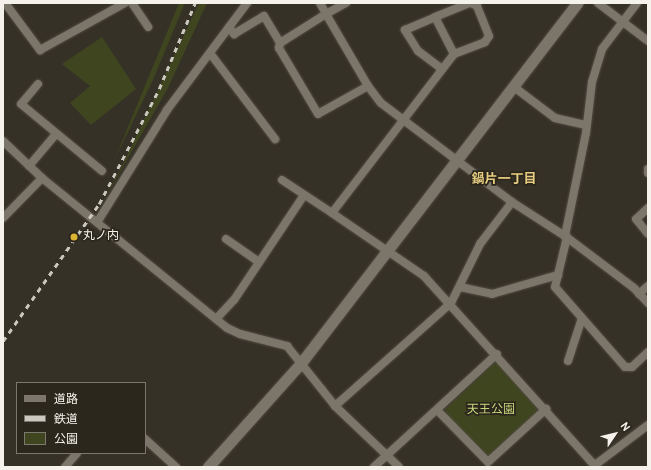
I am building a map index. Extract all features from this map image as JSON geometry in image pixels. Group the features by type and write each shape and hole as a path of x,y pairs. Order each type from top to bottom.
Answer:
{"street":[{"path":"5,3 40,50 125,3"},
{"path":"132,3 148,27"},
{"path":"98,221 168,110 247,3"},
{"path":"320,3 375,97 403,120 512,202 566,237 639,294 648,303"},
{"path":"280,42 346,3"},
{"path":"332,213 454,54 486,42 489,36 477,6 470,3 406,30 418,51 442,69"},
{"path":"208,467 301,363 577,3"},
{"path":"598,3 647,36"},
{"path":"637,3 622,20 602,49 592,82 566,237 555,287 626,367 632,367 648,352"},
{"path":"229,27 234,34 264,16 280,42 280,48 318,114 368,86"},
{"path":"434,17 454,54"},
{"path":"210,53 275,139"},
{"path":"38,84 21,104 102,171"},
{"path":"514,87 555,118 586,125"},
{"path":"29,166 56,134"},
{"path":"3,141 42,178 98,221 216,319 240,334 287,346 335,406 399,467"},
{"path":"3,218 42,178"},
{"path":"282,180 424,276 451,303 497,354 595,466 648,425"},
{"path":"216,319 234,300 304,195"},
{"path":"335,406 451,303 480,244 512,202"},
{"path":"648,208 636,219 648,234"},
{"path":"226,239 259,262"},
{"path":"460,287 492,294 558,275"},
{"path":"639,294 648,286"},
{"path":"568,361 582,318"},
{"path":"374,467 386,454 438,411 497,354"},
{"path":"438,411 488,462 546,409"},
{"path":"146,440 176,467"},
{"path":"65,467 76,454"}],"green space":[{"path":"179,3 185,3 153,80 114,161"},
{"path":"199,3 207,3 168,88 95,216 122,166"},
{"path":"102,37 136,89 91,125 70,103 90,86 62,64"},
{"name":"天王公園","path":"493,364 498,364 537,408 537,413 490,457 485,456 446,414 445,409"}],"railway":[{"path":"3,341 99,204 159,89 195,3"}],"place":[{"name":"丸ノ内","path":"74,237"}],"district":[{"name":"鍋片一丁目","path":"504,180"}]}
